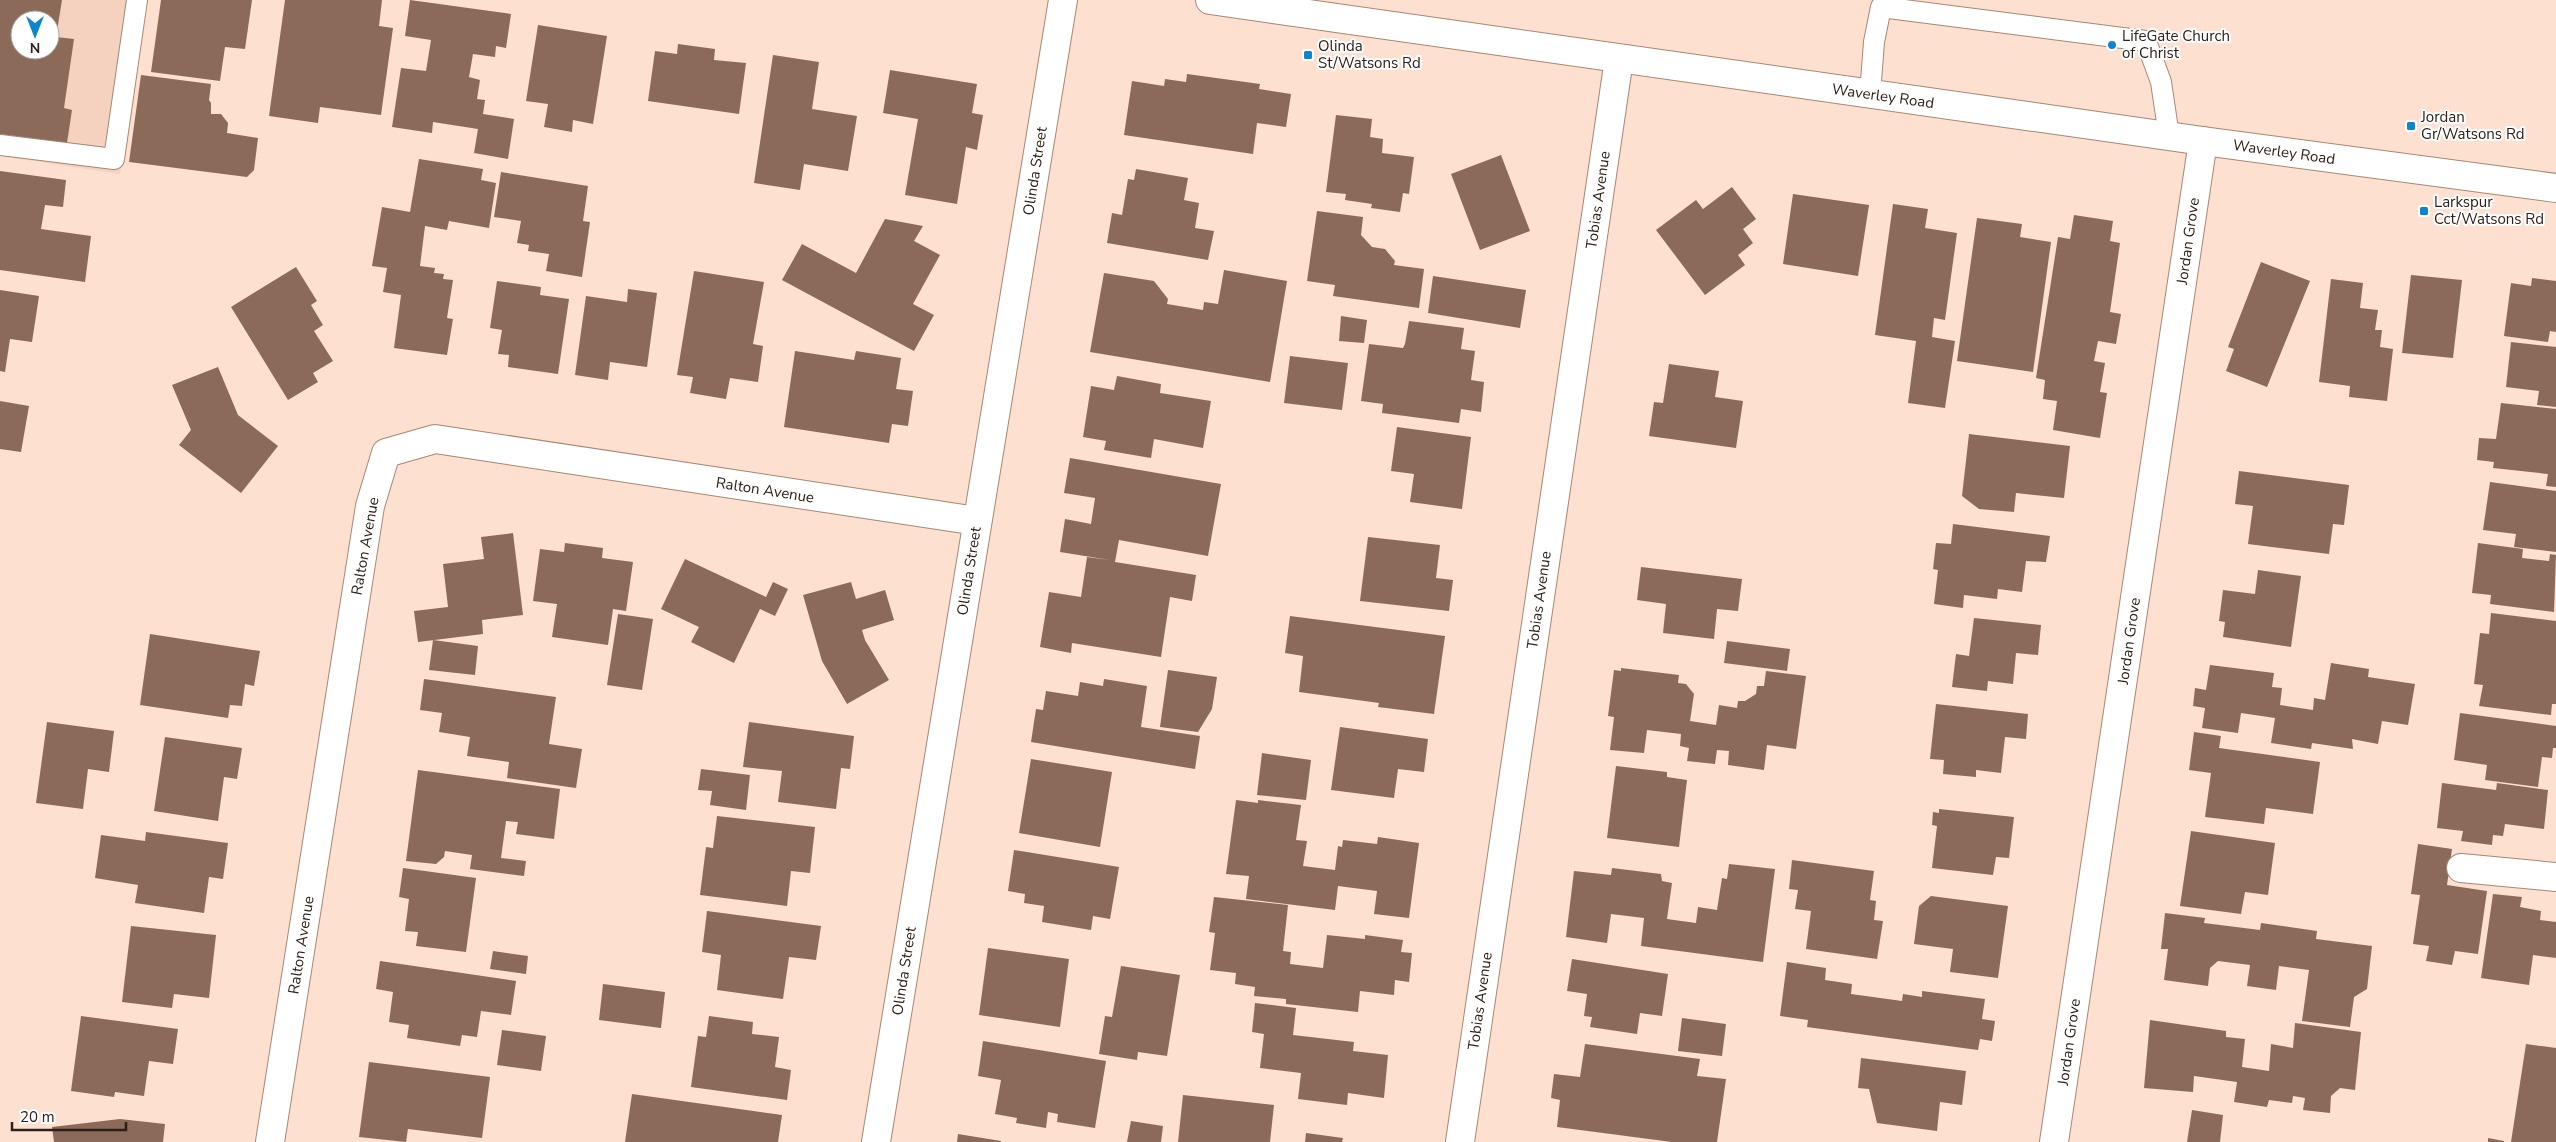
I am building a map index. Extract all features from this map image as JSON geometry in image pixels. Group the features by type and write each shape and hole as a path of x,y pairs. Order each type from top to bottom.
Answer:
{"street":[{"name":"Olinda Street","path":"876,1142 1063,0"},
{"name":"Waverley Road","path":"1210,0 2203,141 2556,188"},
{"name":"Tobias Avenue","path":"1460,1142 1619,59"},
{"name":"Jordan Grove","path":"2054,1142 2203,141"},
{"name":"Ralton Avenue","path":"270,1142 370,506 386,453 435,440 977,521"},
{"path":"2461,868 2556,878"}],"lane":[{"path":"0,146 114,158 137,0"},
{"path":"1870,94 1874,42 1881,7 2146,41 2161,82 2169,136"}],"shaded area":[{"path":"0,0 146,0 120,174 0,156"}],"building":[{"path":"0,0 62,0 60,12 60,10 10,10 10,60 60,60 60,37 74,39 64,108 72,110 67,143 0,134"},
{"path":"161,0 252,0 245,49 225,47 220,81 151,72"},
{"path":"285,0 382,0 379,26 393,28 381,115 320,107 318,123 269,116"},
{"path":"410,0 511,14 506,48 496,46 495,57 473,54 469,77 480,80 477,99 485,100 483,114 514,119 508,159 474,153 478,129 433,122 432,133 392,127 401,68 426,71 431,40 405,36"},
{"path":"538,25 607,36 593,124 573,120 572,132 544,127 548,104 526,101"},
{"path":"678,44 715,49 714,60 746,63 739,114 648,101 655,51 677,54"},
{"path":"773,55 819,62 812,109 857,116 848,171 804,164 800,190 754,183"},
{"path":"890,70 977,84 972,113 983,115 977,150 966,147 957,204 905,195 918,119 883,113"},
{"path":"1187,74 1260,84 1259,89 1291,94 1286,127 1257,123 1253,154 1124,135 1132,81 1164,86 1165,79 1186,82"},
{"path":"141,75 211,84 209,100 211,103 211,114 221,114 228,123 227,133 258,138 254,170 247,177 129,162"},
{"path":"1336,115 1372,119 1370,137 1383,139 1382,153 1414,157 1409,194 1403,193 1400,212 1371,208 1372,204 1345,200 1346,194 1326,192"},
{"path":"1501,155 1530,231 1480,250 1451,174"},
{"path":"419,159 483,169 481,180 496,183 489,228 449,221 447,230 425,226 420,266 435,268 434,273 444,274 443,279 453,280 447,318 453,319 447,355 394,348 401,295 383,292 387,268 372,266 382,207 410,212"},
{"path":"1136,169 1188,178 1184,200 1199,203 1195,228 1214,231 1208,260 1107,243 1112,213 1122,215 1128,179 1134,180"},
{"path":"0,171 66,180 63,207 45,205 41,229 91,236 85,282 0,270"},
{"path":"501,172 588,186 583,221 590,222 582,277 546,271 549,254 528,251 529,245 517,243 521,221 494,217"},
{"path":"1732,187 1756,219 1743,229 1753,243 1738,255 1745,265 1705,295 1656,230 1696,200 1703,209"},
{"path":"1793,194 1869,205 1858,276 1783,264"},
{"path":"1893,204 1928,209 1925,228 1957,233 1945,320 1934,318 1932,337 1955,341 1945,408 1908,403 1916,341 1875,335"},
{"path":"1317,211 1363,217 1361,235 1372,247 1385,249 1395,261 1394,265 1424,269 1419,308 1333,296 1335,285 1307,281"},
{"path":"2074,215 2113,221 2110,241 2120,243 2110,312 2121,314 2116,344 2098,341 2094,361 2105,363 2100,392 2107,393 2100,438 2053,430 2057,401 2043,399 2045,380 2036,378 2058,237 2070,239"},
{"path":"1977,218 2022,224 2020,237 2051,242 2033,372 1957,361"},
{"path":"885,219 923,226 914,241 940,255 913,304 934,315 914,351 782,280 802,244 856,273"},
{"path":"2261,262 2310,281 2267,387 2226,371 2234,349 2228,347"},
{"path":"296,267 317,301 311,305 323,325 314,331 333,361 313,373 318,382 288,400 231,307"},
{"path":"1224,270 1287,281 1270,382 1090,352 1104,273 1154,281 1168,299 1167,304 1203,310 1204,302 1218,304"},
{"path":"694,271 764,282 753,344 763,346 758,382 730,378 726,399 690,393 693,377 677,375"},
{"path":"2411,275 2462,280 2453,358 2402,353"},
{"path":"1433,276 1526,290 1520,328 1428,313"},
{"path":"2532,278 2556,281 2556,332 2550,331 2548,342 2504,336 2511,283 2531,286"},
{"path":"2331,279 2363,283 2360,308 2378,310 2375,330 2382,330 2380,347 2393,349 2387,401 2349,397 2350,386 2319,382"},
{"path":"497,281 541,287 540,295 569,299 558,374 508,367 509,355 498,354 502,330 490,328"},
{"path":"628,289 657,293 647,367 610,362 608,380 575,375 586,296 627,302"},
{"path":"0,290 39,296 32,342 10,339 5,372 0,371"},
{"path":"1341,316 1367,320 1364,343 1339,341"},
{"path":"1409,321 1464,328 1461,349 1475,351 1471,380 1484,382 1481,412 1461,409 1459,423 1382,413 1383,404 1361,401 1369,344 1403,348"},
{"path":"2511,342 2556,347 2556,407 2537,405 2539,391 2506,387"},
{"path":"795,351 854,360 856,351 901,358 896,389 913,391 908,426 892,424 889,443 784,427"},
{"path":"1290,356 1348,363 1342,410 1284,403"},
{"path":"1669,364 1719,371 1715,397 1743,401 1736,448 1649,436 1654,402 1663,403"},
{"path":"218,367 238,415 278,446 241,493 179,445 191,430 172,385"},
{"path":"1117,376 1161,384 1160,393 1211,401 1203,448 1154,439 1151,458 1104,450 1106,441 1083,437 1091,386 1114,390"},
{"path":"0,401 29,406 21,452 0,449"},
{"path":"2501,403 2556,409 2556,487 2546,486 2548,474 2493,468 2494,462 2477,460 2479,438 2496,439"},
{"path":"1397,427 1471,437 1462,509 1410,502 1414,474 1391,471"},
{"path":"1969,434 2070,446 2064,498 2016,493 2014,512 1979,509 1962,496"},
{"path":"1070,458 1221,484 1208,556 1119,540 1115,562 1196,575 1192,601 1170,597 1161,657 1072,643 1071,653 1040,647 1049,592 1081,597 1087,557 1110,560 1060,552 1065,519 1091,524 1095,498 1064,493"},
{"path":"2239,471 2349,485 2344,525 2333,524 2329,554 2248,544 2253,506 2235,504"},
{"path":"2490,482 2556,491 2556,552 2514,547 2516,534 2483,530"},
{"path":"1953,524 2050,536 2046,562 2026,561 2022,592 1998,589 1997,599 1964,595 1963,608 1934,604 1938,570 1933,569 1936,543 1951,544"},
{"path":"513,533 523,615 482,620 483,634 418,642 414,611 448,607 443,564 484,559 481,537"},
{"path":"1368,537 1440,545 1436,578 1453,580 1449,611 1360,601"},
{"path":"565,543 603,548 602,558 633,562 626,611 613,609 608,645 552,637 557,604 533,601 540,549 564,552"},
{"path":"2478,543 2523,549 2522,558 2549,561 2550,554 2556,555 2554,612 2490,604 2491,595 2472,593"},
{"path":"685,559 766,597 773,582 788,589 775,616 760,609 734,663 691,642 699,627 661,609"},
{"path":"1641,567 1742,579 1738,611 1717,609 1714,639 1663,633 1666,604 1637,600"},
{"path":"2258,570 2301,576 2291,647 2223,637 2225,622 2219,621 2223,590 2255,594"},
{"path":"851,582 856,599 885,590 894,620 862,630 865,640 889,680 847,704 822,661 803,595"},
{"path":"2491,613 2556,621 2556,704 2552,704 2551,715 2479,706 2483,685 2474,684 2480,633 2489,634"},
{"path":"618,614 653,619 642,690 607,685"},
{"path":"1290,616 1445,636 1434,714 1378,707 1379,703 1299,692 1303,656 1285,653"},
{"path":"1974,618 2041,625 2038,655 2016,653 2013,684 1988,681 1987,691 1952,687 1956,654 1969,656"},
{"path":"150,634 260,651 254,686 245,684 242,706 230,705 228,718 140,705"},
{"path":"433,640 478,646 475,675 429,670"},
{"path":"1727,641 1790,649 1787,671 1724,663"},
{"path":"2331,663 2369,669 2368,677 2415,684 2408,725 2382,721 2378,744 2352,739 2353,749 2312,743 2311,749 2271,743 2275,718 2241,713 2238,733 2202,728 2205,708 2193,706 2195,688 2206,690 2210,665 2274,673 2272,687 2282,688 2280,705 2313,710 2314,698 2325,700"},
{"path":"1621,668 1679,675 1678,683 1686,684 1694,694 1690,721 1716,725 1719,705 1737,708 1738,701 1745,701 1756,694 1757,686 1764,686 1766,671 1806,676 1796,749 1767,745 1764,770 1728,765 1729,751 1717,750 1715,764 1687,761 1689,748 1680,746 1681,734 1647,730 1644,753 1610,750 1614,717 1608,716 1614,670 1621,671"},
{"path":"1168,670 1217,677 1212,709 1198,732 1160,727"},
{"path":"424,679 556,697 549,744 582,749 576,788 507,778 509,762 467,756 470,737 439,732 442,713 420,710"},
{"path":"1104,679 1147,686 1141,727 1200,736 1195,769 1031,742 1036,709 1043,710 1046,691 1078,696 1080,682 1103,686"},
{"path":"1936,704 2028,714 2026,739 2005,737 2001,773 1976,770 1976,777 1943,774 1944,760 1930,759"},
{"path":"2460,713 2556,726 2556,748 2553,748 2552,758 2542,757 2538,787 2485,780 2487,765 2454,760"},
{"path":"47,722 114,731 109,772 88,769 83,809 36,803"},
{"path":"749,722 854,736 850,769 841,768 836,809 778,802 782,771 743,767"},
{"path":"1340,727 1428,739 1424,772 1398,769 1394,798 1331,790"},
{"path":"2194,732 2221,736 2219,748 2320,762 2313,814 2266,808 2264,824 2205,817 2211,773 2189,770"},
{"path":"165,737 242,748 237,779 224,777 218,821 154,811"},
{"path":"1262,753 1311,760 1306,800 1257,795"},
{"path":"1031,759 1112,772 1100,847 1019,833"},
{"path":"1616,766 1667,772 1667,777 1687,780 1679,847 1607,838"},
{"path":"701,769 750,775 746,810 710,805 712,791 698,790"},
{"path":"418,770 560,789 554,839 516,834 518,822 506,821 501,858 526,861 524,876 470,869 472,855 445,851 444,857 436,864 406,861"},
{"path":"2442,783 2496,790 2497,783 2548,790 2544,829 2505,824 2503,836 2493,835 2492,845 2461,841 2463,831 2437,828"},
{"path":"1236,800 1258,803 1258,800 1301,805 1296,840 1307,841 1303,866 1335,870 1338,846 1342,847 1343,840 1377,844 1378,837 1419,843 1409,918 1374,914 1377,891 1338,886 1335,910 1246,899 1249,876 1226,874"},
{"path":"1939,809 2014,817 2009,858 1996,857 1993,875 1932,868 1937,826 1932,825 1933,812 1939,813"},
{"path":"717,816 815,827 810,873 791,871 787,906 700,895 706,847 713,848"},
{"path":"2191,831 2275,843 2268,895 2245,892 2241,914 2180,906"},
{"path":"146,832 228,843 223,879 209,877 204,913 135,903 138,885 95,878 101,835 145,841"},
{"path":"2418,844 2452,849 2447,885 2487,891 2478,954 2455,951 2452,965 2426,961 2429,946 2413,944 2420,895 2411,894"},
{"path":"1014,850 1119,867 1110,919 1093,916 1091,930 1042,922 1044,906 1024,903 1025,894 1008,891"},
{"path":"1792,860 1874,871 1870,900 1876,901 1874,920 1883,921 1877,959 1806,949 1811,911 1795,909 1798,890 1789,889"},
{"path":"1729,864 1775,869 1763,962 1641,946 1644,918 1611,914 1607,943 1566,937 1574,871 1611,875 1612,868 1661,874 1662,881 1672,883 1667,919 1696,923 1698,907 1717,910 1722,878 1727,879"},
{"path":"403,868 476,878 466,952 416,946 418,932 405,931 409,899 399,897"},
{"path":"2493,894 2522,897 2520,907 2541,911 2540,920 2556,922 2556,958 2533,955 2529,985 2481,978"},
{"path":"1931,896 2008,906 1998,978 1950,972 1953,949 1914,944 1919,906"},
{"path":"1214,897 1288,905 1283,951 1291,952 1290,964 1323,968 1327,935 1365,939 1365,935 1403,940 1401,952 1412,953 1409,982 1395,980 1394,995 1360,991 1358,1012 1286,1004 1286,999 1254,996 1255,987 1235,984 1236,973 1210,970 1215,933 1209,932"},
{"path":"707,911 821,926 816,960 789,957 783,999 717,990 721,955 702,952"},
{"path":"2165,913 2205,918 2204,923 2260,930 2261,923 2317,931 2316,939 2372,946 2367,989 2354,997 2350,1027 2302,1021 2309,970 2279,966 2276,990 2247,986 2250,965 2218,961 2210,968 2208,986 2164,980 2168,949 2161,949"},
{"path":"131,926 216,935 209,998 174,994 172,1008 122,1002"},
{"path":"988,948 1069,959 1060,1027 979,1015"},
{"path":"493,951 528,956 526,974 490,969"},
{"path":"1572,959 1668,974 1662,1016 1640,1013 1637,1034 1590,1027 1592,1017 1584,1016 1587,994 1567,991"},
{"path":"380,961 516,981 511,1015 481,1011 477,1037 462,1035 460,1046 407,1038 409,1025 389,1022 393,992 376,989"},
{"path":"1787,962 1826,968 1825,980 1852,984 1851,994 1902,1001 1903,994 1922,997 1922,991 1985,999 1982,1019 1995,1021 1992,1041 1980,1039 1978,1050 1807,1027 1808,1020 1780,1016"},
{"path":"1121,966 1180,975 1167,1056 1138,1052 1137,1060 1099,1054 1105,1016 1112,1017"},
{"path":"603,984 665,992 661,1028 599,1020"},
{"path":"1255,1003 1296,1008 1293,1035 1354,1042 1353,1051 1388,1055 1384,1098 1348,1093 1347,1105 1298,1099 1301,1073 1260,1068 1264,1034 1252,1032"},
{"path":"81,1016 178,1029 173,1064 149,1061 144,1096 115,1092 114,1097 71,1091"},
{"path":"709,1016 753,1022 752,1034 779,1037 775,1067 791,1070 787,1100 691,1087 698,1036 706,1037"},
{"path":"1682,1018 1726,1024 1722,1056 1678,1051"},
{"path":"2150,1020 2226,1031 2226,1037 2245,1039 2242,1067 2269,1071 2271,1044 2293,1048 2295,1023 2361,1032 2355,1090 2340,1088 2331,1096 2330,1113 2303,1110 2305,1098 2293,1096 2292,1103 2269,1100 2267,1107 2234,1102 2237,1082 2194,1076 2193,1092 2144,1088"},
{"path":"502,1030 546,1036 541,1071 497,1065"},
{"path":"983,1041 1106,1061 1095,1128 1057,1122 1058,1114 1048,1112 1046,1128 1016,1123 1017,1118 995,1114 1001,1080 978,1076"},
{"path":"1585,1044 1700,1059 1697,1076 1726,1079 1717,1142 1672,1142 1557,1127 1560,1100 1551,1098 1554,1074 1580,1077"},
{"path":"2526,1044 2556,1048 2556,1142 2511,1142"},
{"path":"1861,1058 1966,1071 1962,1105 1940,1102 1937,1131 1877,1123 1869,1089 1858,1088"},
{"path":"369,1062 490,1077 482,1138 408,1129 406,1142 359,1137"},
{"path":"632,1094 782,1115 778,1142 625,1142"},
{"path":"1183,1095 1274,1105 1270,1142 1178,1142"},
{"path":"2192,1110 2223,1115 2220,1142 2187,1142"},
{"path":"120,1119 165,1124 163,1142 54,1142 52,1127"},
{"path":"1131,1121 1163,1126 1161,1142 1127,1142"},
{"path":"1306,1133 1343,1138 1342,1142 1305,1142"},
{"path":"958,1134 1001,1141 1001,1142 957,1142"},
{"path":"2488,1138 2504,1141 2504,1142 2488,1142"}],"place":[{"name":"LifeGate Church of Christ","path":"2112,45"},
{"name":"Olinda St/Watsons Rd","path":"1308,55"},
{"name":"Jordan Gr/Watsons Rd","path":"2411,126"},
{"name":"Larkspur Cct/Watsons Rd","path":"2424,211"}]}
